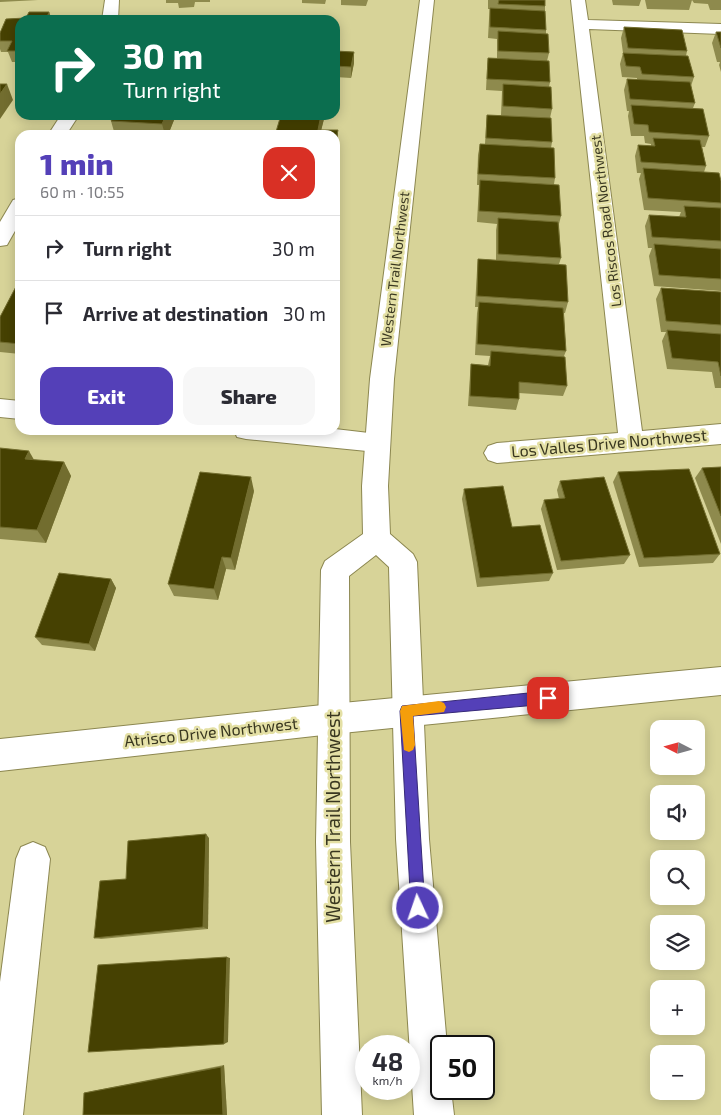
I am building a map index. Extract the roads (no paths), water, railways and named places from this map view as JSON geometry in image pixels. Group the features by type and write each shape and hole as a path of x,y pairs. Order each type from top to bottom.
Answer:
{"street":[{"path":"110,15 112,0"},
{"name":"Western Trail Northwest","path":"342,1115 333,913 332,719 335,570 377,539 375,486 382,379 427,0"},
{"name":"Los Riscos Road Northwest","path":"578,0 631,441"},
{"path":"582,24 721,29"},
{"path":"0,240 15,213"},
{"path":"0,408 15,410"},
{"name":"Los Valles Drive Northwest","path":"497,453 721,434"},
{"path":"301,435 378,442"},
{"path":"377,539 403,562 406,711 425,1026 434,1115"},
{"name":"Atrisco Drive Northwest","path":"0,755 406,711 721,680"},
{"path":"2,1102 33,860"}]}
